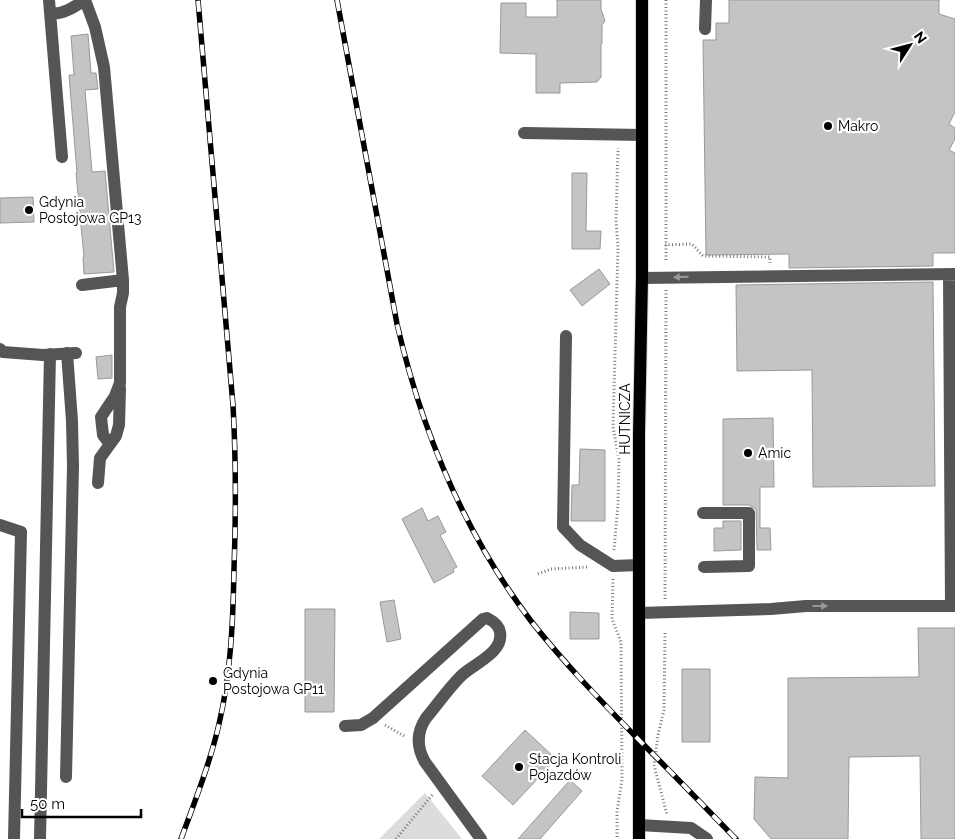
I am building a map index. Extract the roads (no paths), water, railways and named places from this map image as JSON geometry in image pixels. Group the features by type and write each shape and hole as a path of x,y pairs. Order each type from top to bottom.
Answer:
{"main road":[{"name":"HUTNICZA","path":"639,839 642,0"}],"street":[{"path":"49,0 62,156"},
{"path":"51,14 59,14 85,0 95,27 104,67 123,293 120,307 119,425 116,436 100,458 98,483"},
{"path":"706,0 706,29"},
{"path":"524,133 642,135"},
{"path":"640,613 771,609 806,606 953,606 952,274 642,278"},
{"path":"82,285 123,280"},
{"path":"566,336 563,527 580,544 613,566 639,565"},
{"path":"0,349 3,352 71,353 73,466 66,777"},
{"path":"40,839 50,354"},
{"path":"110,444 103,435 101,417 118,390 120,383"},
{"path":"703,513 748,513 749,566 704,567"},
{"path":"0,525 21,532 14,839"},
{"path":"345,726 361,725 373,718 479,622 487,618 492,620 499,628 501,637 497,647 462,676 426,718 420,730 419,746 425,762 481,839"},
{"path":"639,825 691,828 707,839"}],"railway":[{"path":"181,839 207,768 223,705 232,627 235,528 233,405 198,0"},
{"path":"337,0 397,324 419,404 448,480 485,553 531,621 597,696 736,839"}],"place":[{"name":"Makro","path":"828,126"},
{"name":"Gdynia Postojowa GP13","path":"29,210"},
{"name":"Amic","path":"748,453"},
{"name":"Gdynia Postojowa GP11","path":"213,681"},
{"name":"Stacja Kontroli Pojazdów","path":"519,767"}]}
